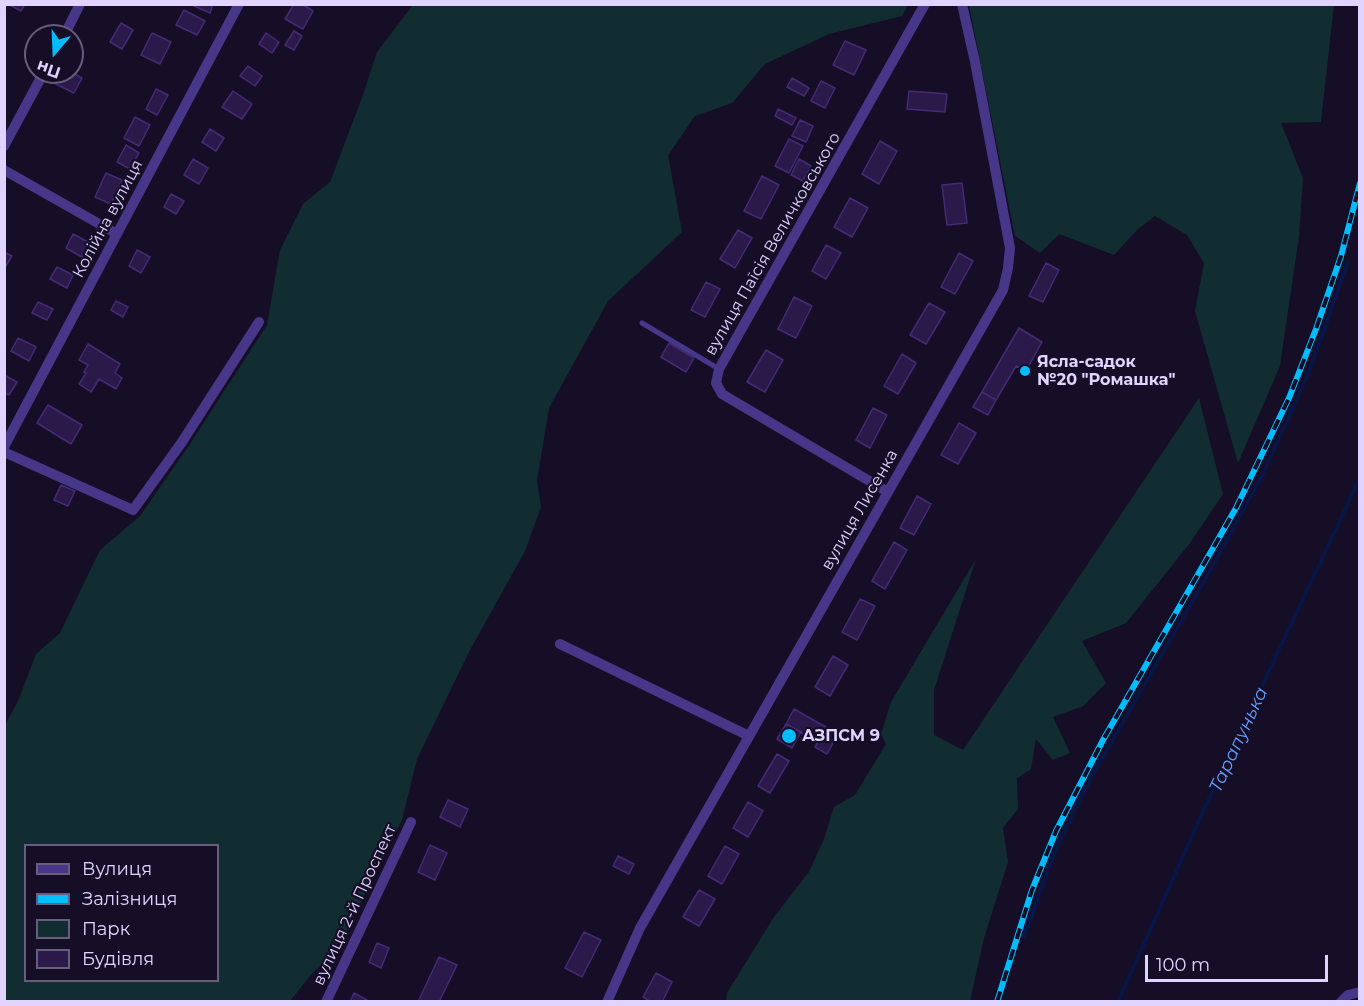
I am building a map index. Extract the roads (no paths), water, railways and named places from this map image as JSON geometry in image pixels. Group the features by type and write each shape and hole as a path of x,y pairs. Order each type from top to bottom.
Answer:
{"street":[{"path":"70,24 81,4"},
{"name":"Колійна вулиця","path":"4,447 238,4"},
{"name":"вулиця Паїсія Величковського","path":"888,492 722,394 716,383 719,369 925,4"},
{"name":"вулиця Лисенка","path":"607,1002 640,928 1003,290 1010,248 962,4"},
{"path":"4,146 38,84"},
{"path":"4,170 117,234"},
{"path":"4,452 133,510 182,442 260,322"},
{"path":"560,645 749,736"},
{"name":"вулиця 2-й Проспект","path":"326,1002 411,822"},
{"path":"1341,1002 1348,995 1359,992"}],"lane":[{"path":"642,323 719,369"}],"waterway":[{"path":"1024,937 1052,859 1074,811 1262,476 1309,372 1348,262"},
{"name":"Тарапунька","path":"1118,1002 1205,807 1360,478"}],"railway":[{"path":"997,1002 1032,890 1056,831 1103,740 1236,508 1289,398 1341,256 1360,183"}],"place":[{"name":"Ясла-садок №20 \"Ромашка\"","path":"1025,371"},
{"name":"АЗПСМ 9","path":"789,736"}]}
